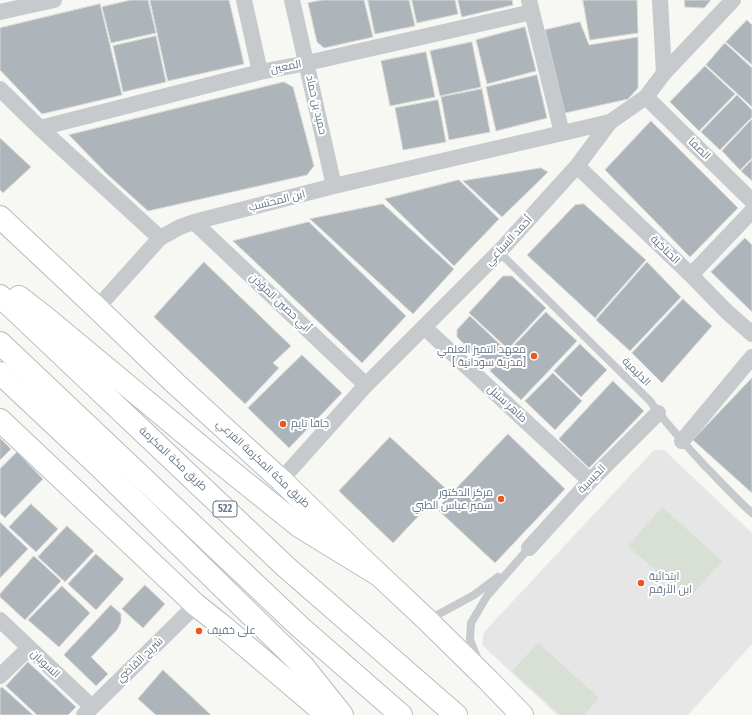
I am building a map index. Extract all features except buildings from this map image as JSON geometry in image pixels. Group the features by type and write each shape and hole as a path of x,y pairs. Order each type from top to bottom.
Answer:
{"main road":[{"name":"طريق مكة المكرمة الفرعي","path":"0,217 176,384 281,480 427,620 522,715"},
{"path":"0,282 299,526 379,575"},
{"name":"طريق مكة المكرمة","path":"0,296 286,567 456,715"},
{"path":"0,343 300,627 400,715"},
{"path":"0,373 104,470 356,715"},
{"path":"0,420 196,604 327,715"},
{"path":"304,666 342,715"}],"street":[{"path":"0,12 54,0"},
{"path":"244,0 260,72"},
{"name":"حميد بن حماد","path":"292,0 334,186"},
{"path":"660,0 664,73"},
{"name":"أحمد السباعي","path":"281,480 366,385 499,252 577,166 610,122 646,97 664,73 733,0"},
{"path":"531,6 562,133"},
{"name":"المعين","path":"40,128 260,72 307,63 531,6"},
{"path":"0,89 40,128 160,238"},
{"name":"الصفا","path":"646,97 752,201"},
{"name":"ابن المحتسب","path":"97,308 160,238 180,227 194,222 334,186 610,122"},
{"name":"الحناكية","path":"577,166 691,275 726,311 752,334"},
{"path":"691,275 752,211"},
{"name":"أبي حصين المؤذن","path":"194,222 366,385"},
{"name":"طاهر سنبل","path":"424,327 590,481"},
{"path":"682,441 752,357"},
{"name":"الحيسية","path":"529,548 590,481 658,413"},
{"name":"شريح القاضي","path":"88,711 196,604"},
{"name":"السوبان","path":"0,620 29,648 88,711"},
{"path":"0,676 29,648"}],"lane":[{"name":"الدليمية","path":"499,252 650,401 658,413 682,441 738,501 752,513"},
{"path":"427,620 474,596 496,579 529,548"},
{"path":"488,680 470,640 471,623 487,596 529,548"}],"shaded area":[{"name":"ابتدائية ابن الأرقم","path":"654,450 664,450 752,533 752,644 688,715 557,715 482,645 484,632"},
{"path":"662,507 722,561 688,599 628,546"},
{"path":"538,643 599,698 584,715 561,715 512,671"}],"place":[{"name":"معهد التميز العلمي [ مدرية سودانية]","path":"534,356"},
{"name":"جافا تايم","path":"283,424"},
{"name":"مركز الدكتور سمير عباس الطبي","path":"501,499"},
{"name":"ابتدائية ابن الأرقم","path":"641,583"},
{"name":"على خفيف","path":"199,631"}]}
